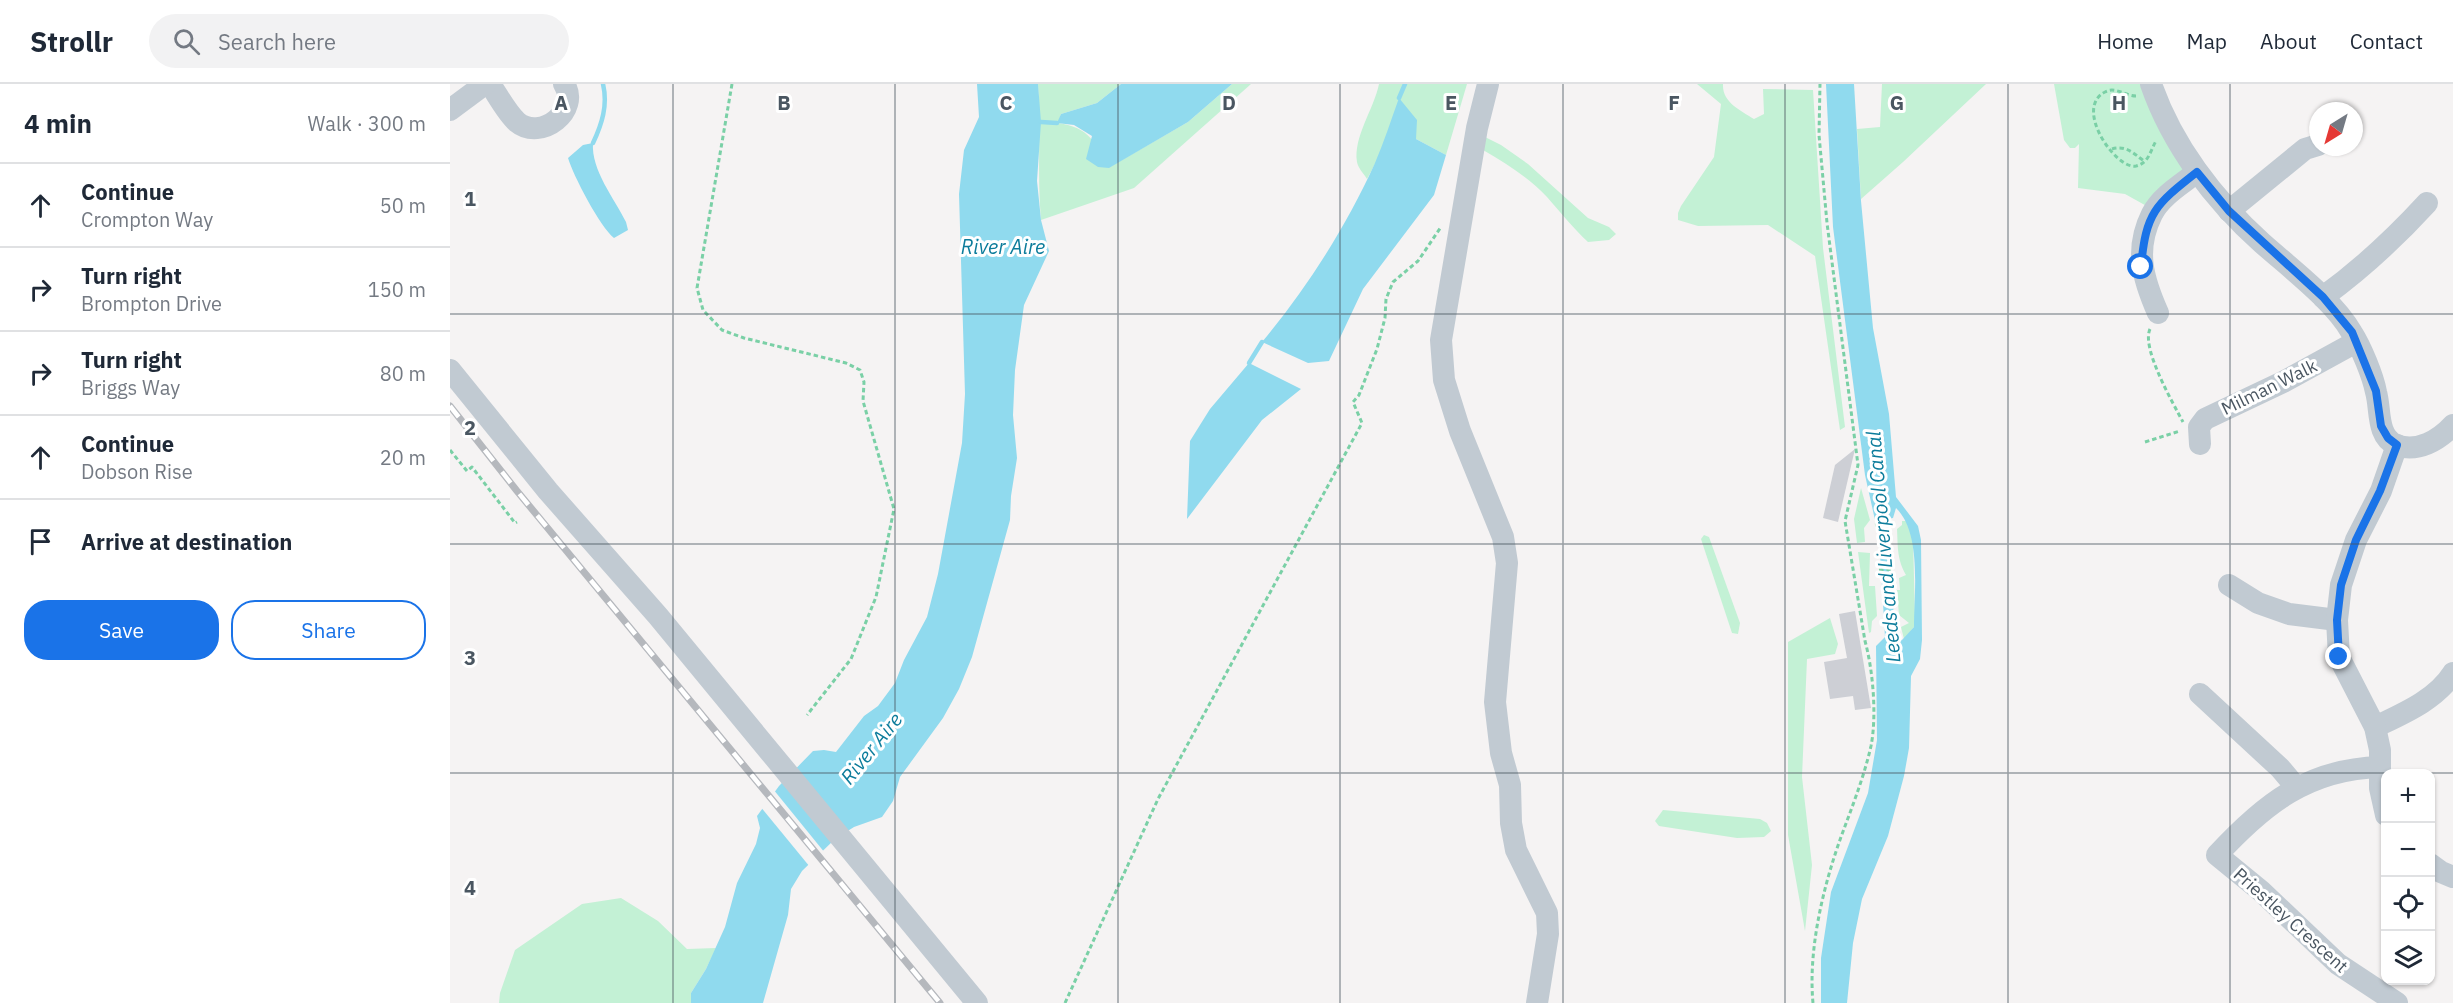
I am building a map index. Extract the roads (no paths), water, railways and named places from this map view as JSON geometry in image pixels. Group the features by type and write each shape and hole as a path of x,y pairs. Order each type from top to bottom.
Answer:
{"street":[{"path":"450,110 482,87 518,122 540,128 552,124 562,116 568,102 568,91 564,84"},
{"path":"1488,84 1477,128 1442,340 1444,380 1460,432 1503,537 1507,562 1495,702 1501,753 1510,785 1511,823 1516,850 1547,913 1548,934 1537,1003"},
{"path":"2151,86 2172,130 2197,172 2229,211 2323,297 2352,332 2376,391 2381,426 2388,438 2397,445 2427,445 2442,437 2453,425"},
{"path":"2229,211 2309,148"},
{"path":"2158,313 2141,267 2143,242 2152,213 2169,195 2197,172"},
{"path":"2323,297 2368,264 2398,236 2427,203"},
{"name":"Milman Walk","path":"2200,444 2199,427 2205,419 2283,382 2356,342"},
{"path":"450,370 548,491 658,616 977,1003"},
{"path":"2381,793 2380,750 2375,727 2339,657 2337,620 2341,585 2356,540 2380,491 2397,445"},
{"path":"2229,585 2258,603 2289,614 2337,620"},
{"path":"2375,727 2401,715 2430,697 2453,673"},
{"path":"2200,694 2280,768 2296,787 2353,768 2380,767"},
{"name":"Priestley Crescent","path":"2296,787 2261,810 2217,855 2261,891 2338,964 2397,1003"},
{"path":"2435,867 2453,877"}],"water":[{"name":"River Aire","path":"977,84 1038,84 1041,122 1037,181 1041,220 1049,251 1024,305 1015,370 1013,415 1017,458 1010,520 972,657 959,689 943,718 900,777 893,801 882,817 854,827 835,839 802,871 791,889 788,915 763,1003 691,1003 691,993 706,969 725,927 737,883 756,844 760,828 757,816 779,786 813,751 836,752 864,716 878,706 895,683 904,660 927,617 938,574 962,443 965,394 959,194 964,150 979,117"},
{"path":"1121,84 1232,84 1188,122 1109,168 1098,167 1086,159 1092,136 1074,125 1057,123 1061,114 1097,103"},
{"name":"Leeds and Liverpool Canal","path":"1826,84 1854,84 1861,201 1873,328 1889,414 1896,497 1918,526 1921,540 1922,640 1920,659 1911,676 1909,748 1904,776 1888,836 1862,899 1853,943 1847,1003 1821,1003 1821,958 1831,892 1868,793 1877,740 1876,646 1885,637 1878,520 1875,520 1865,475 1833,227","holes":["1896,508 1904,519 1913,547 1915,581 1914,627 1902,640 1895,637 1888,519 1893,518"]},
{"path":"1399,98 1417,120 1416,139 1446,155 1434,195 1363,289 1329,361 1308,363 1262,342 1310,279 1338,234 1375,163"},
{"path":"593,143 593,153 599,174 626,222 628,230 614,238 588,200 568,158 583,145"},
{"path":"1249,363 1301,389 1262,420 1187,519 1190,441 1210,409"}],"waterway":[{"path":"593,143 603,114 605,99 603,84"},
{"path":"1399,98 1405,84"},
{"path":"1041,122 1057,123"},
{"path":"1249,363 1262,342"}],"railway":[{"path":"450,406 517,491 940,1003"}]}
